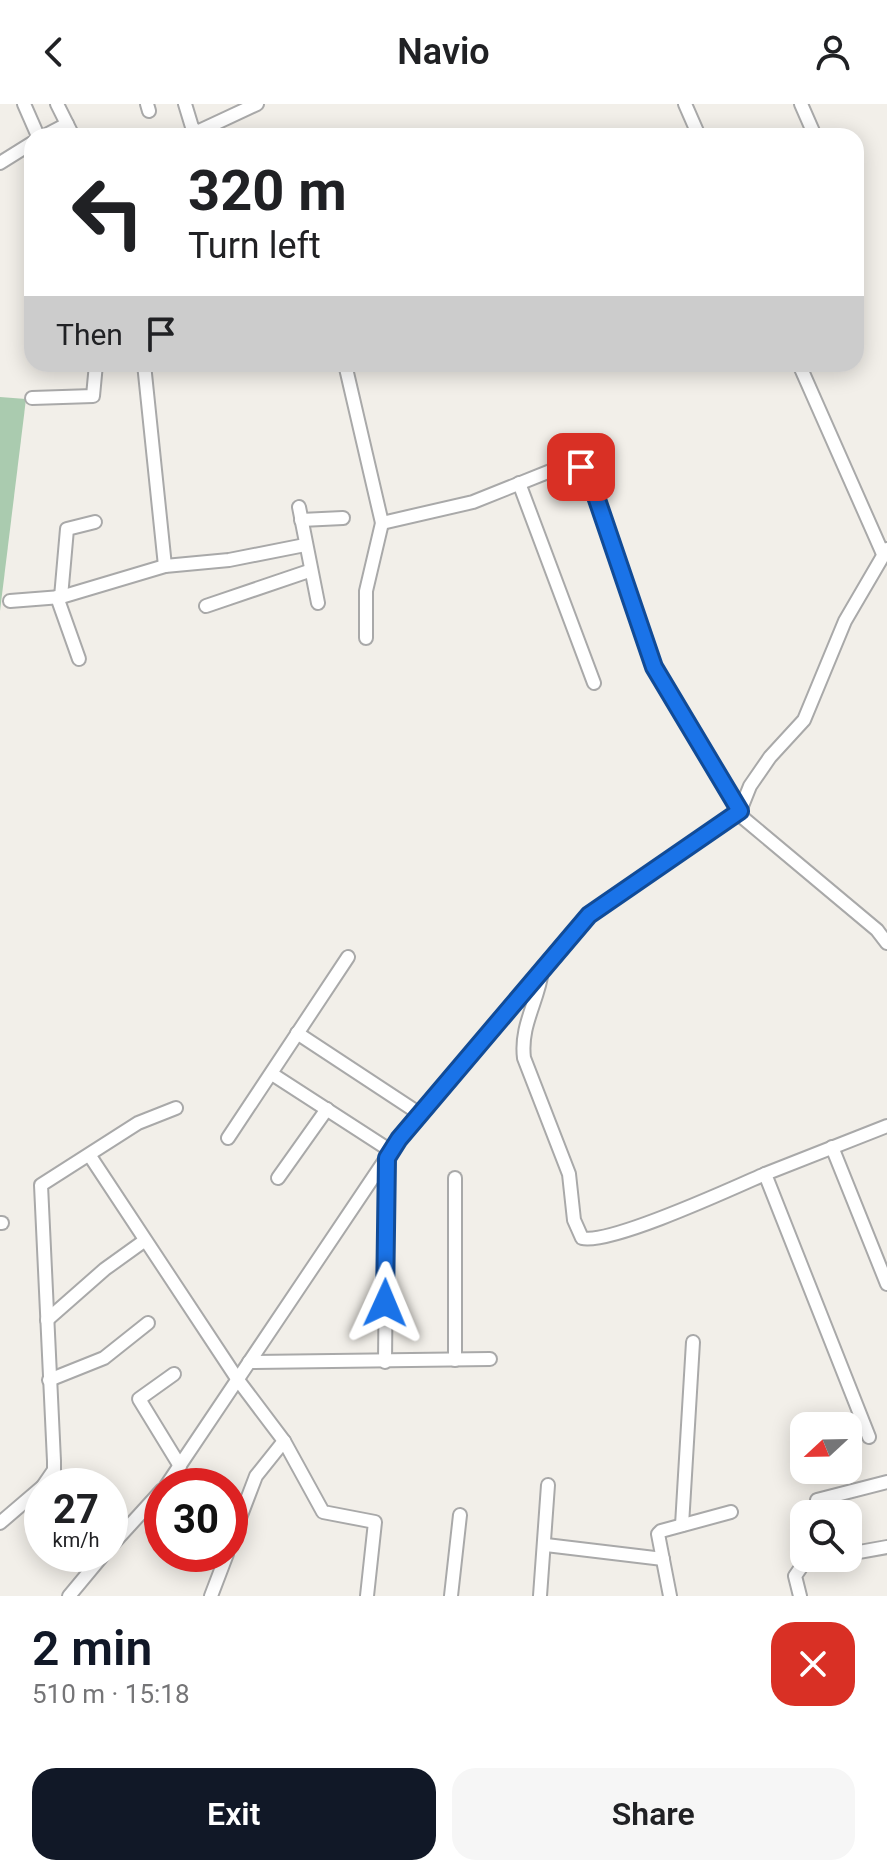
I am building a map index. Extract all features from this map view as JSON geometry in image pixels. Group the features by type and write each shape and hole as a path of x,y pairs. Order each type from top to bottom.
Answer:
{"street":[{"path":"24,104 34,128"},
{"path":"57,104 69,128"},
{"path":"185,104 193,128"},
{"path":"218,128 257,104"},
{"path":"685,104 696,128"},
{"path":"801,104 812,128"},
{"path":"0,163 24,148"},
{"path":"32,398 93,396 95,372"},
{"path":"145,372 165,566"},
{"path":"347,372 382,523 366,591 366,638"},
{"path":"174,1374 139,1399 180,1466 389,1154 420,1114 589,915 740,811 750,786 770,757 804,720 845,621 885,552 803,372"},
{"path":"382,523 473,502 553,470 581,467 589,476 654,667 742,817 882,932 887,943"},
{"path":"519,483 594,683"},
{"path":"299,507 309,571 318,603"},
{"path":"301,520 343,518"},
{"path":"79,659 59,597 67,529 95,522"},
{"path":"10,601 59,597 165,566 229,560 305,545"},
{"path":"206,606 309,571"},
{"path":"228,1138 348,957"},
{"path":"542,971 539,988 526,1019 522,1041 524,1058 566,1164 574,1220 582,1238 601,1237 683,1209 887,1126"},
{"path":"297,1033 420,1114"},
{"path":"272,1074 389,1154"},
{"path":"54,1468 41,1185 138,1123 176,1108"},
{"path":"278,1178 327,1109"},
{"path":"832,1147 887,1284"},
{"path":"385,1362 389,1154"},
{"path":"90,1156 238,1380 284,1441 323,1512 375,1522 367,1596"},
{"path":"765,1174 869,1437"},
{"path":"455,1178 455,1360"},
{"path":"47,1320 105,1269 144,1241"},
{"path":"49,1380 104,1358 148,1323"},
{"path":"682,1525 693,1342"},
{"path":"249,1362 490,1359"},
{"path":"248,1497 256,1476 284,1441"},
{"path":"817,1500 887,1482"},
{"path":"540,1596 548,1485"},
{"path":"0,1523 24,1504"},
{"path":"128,1527 144,1510"},
{"path":"670,1596 658,1534 731,1512"},
{"path":"451,1596 460,1515"},
{"path":"546,1545 663,1559"},
{"path":"862,1551 887,1547"},
{"path":"69,1596 89,1572"},
{"path":"211,1596 220,1572"},
{"path":"798,1572 795,1576 800,1596"}],"green space":[{"path":"0,397 26,399 0,611"}],"route":[{"path":"385,1303 387,1158 399,1139 589,915 740,811 654,667 589,476 581,467"}]}
